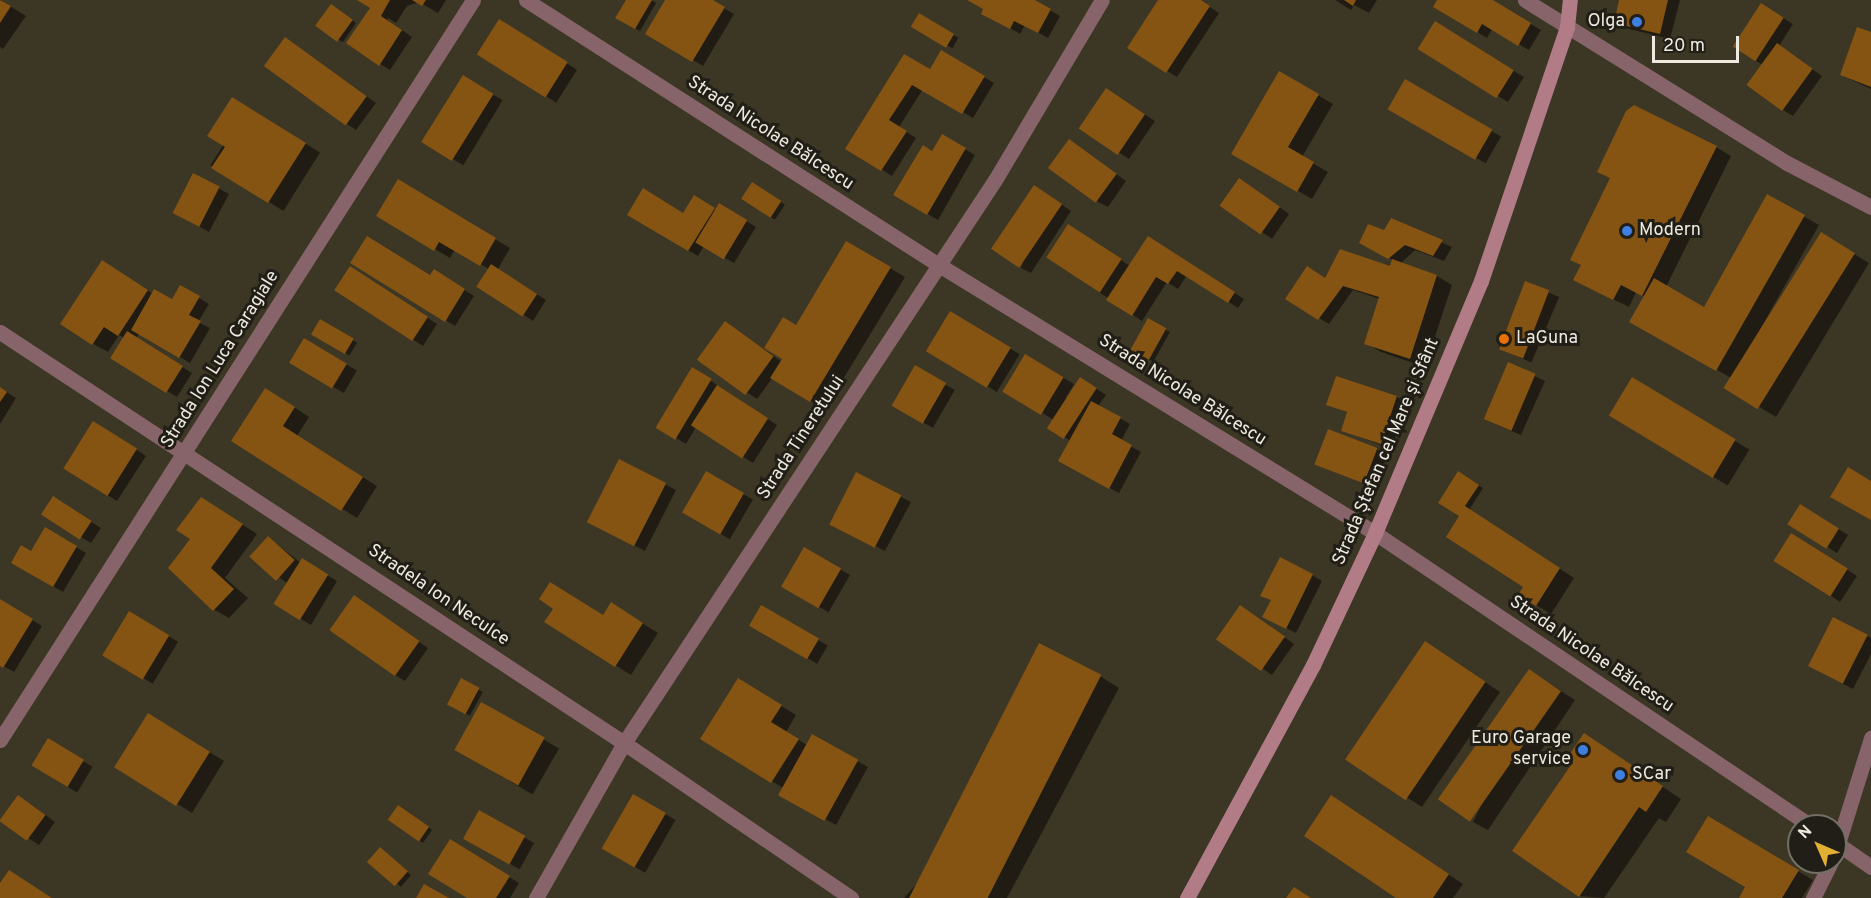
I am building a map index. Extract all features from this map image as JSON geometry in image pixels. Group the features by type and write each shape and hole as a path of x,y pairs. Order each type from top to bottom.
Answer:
{"main road":[{"name":"Strada Ștefan cel Mare și Sfânt","path":"1186,898 1313,665 1375,533 1481,281 1567,27 1570,0"}],"street":[{"name":"Strada Ion Luca Caragiale","path":"0,740 473,0"},
{"name":"Strada Nicolae Bălcescu","path":"526,0 939,265 1375,533 1793,814"},
{"name":"Strada Tineretului","path":"536,898 624,743 995,180 1102,0"},
{"path":"1524,0 1787,163 1871,207"},
{"name":"Stradela Ion Neculce","path":"0,332 624,743 850,898"},
{"path":"1847,814 1871,738"},
{"path":"1847,853 1871,867"},
{"path":"1813,898 1825,874"}],"building":[{"path":"0,0 11,6 0,23"},
{"path":"357,0 390,0 381,16 402,30 379,66 346,43 370,8"},
{"path":"412,0 426,0 422,6"},
{"path":"626,0 652,0 635,29 615,18"},
{"path":"665,0 713,0 725,7 692,62 645,34"},
{"path":"967,0 1035,0 1051,9 1038,33 1014,21 1010,29 981,14 983,9"},
{"path":"1158,0 1201,0 1210,6 1166,73 1127,48"},
{"path":"1344,0 1356,0 1353,6"},
{"path":"1437,0 1493,0 1531,23 1518,46 1482,24 1477,33 1433,7"},
{"path":"1619,0 1668,0 1660,34 1614,23"},
{"path":"1761,3 1784,18 1755,61 1733,47"},
{"path":"331,4 353,20 337,42 315,26"},
{"path":"919,13 954,34 946,48 911,27"},
{"path":"499,19 568,62 545,98 477,55"},
{"path":"1435,21 1514,70 1496,98 1418,49"},
{"path":"1857,27 1871,32 1871,87 1840,75"},
{"path":"285,37 367,96 346,125 264,66"},
{"path":"1777,43 1813,69 1782,111 1746,85"},
{"path":"941,50 985,76 962,114 912,85 889,120 907,131 881,171 845,149 904,54 930,69"},
{"path":"1279,71 1319,94 1288,147 1314,162 1297,192 1231,154"},
{"path":"463,75 494,94 452,161 421,142"},
{"path":"1405,79 1492,130 1475,160 1388,109"},
{"path":"1106,88 1145,114 1118,155 1079,129"},
{"path":"232,97 306,143 268,203 211,168 225,147 207,136"},
{"path":"1634,105 1717,146 1642,296 1621,285 1613,300 1573,280 1581,265 1570,260 1610,178 1597,172 1626,111"},
{"path":"942,134 966,148 927,215 893,195 923,145 932,151"},
{"path":"1069,139 1117,174 1096,203 1048,168"},
{"path":"193,173 220,187 199,227 173,213"},
{"path":"1239,178 1280,207 1260,235 1219,206"},
{"path":"398,179 496,238 480,266 439,242 434,251 376,216"},
{"path":"752,182 781,201 770,218 741,199"},
{"path":"1034,185 1062,204 1019,268 991,249"},
{"path":"643,188 683,213 694,195 715,208 688,251 627,215"},
{"path":"1767,194 1805,215 1716,371 1629,322 1654,278 1704,307"},
{"path":"719,203 747,220 724,259 695,242"},
{"path":"1391,218 1443,240 1433,256 1405,245 1388,259 1359,243 1368,224 1384,230"},
{"path":"1068,224 1122,259 1100,292 1046,258"},
{"path":"1821,232 1855,253 1757,409 1723,388"},
{"path":"367,236 430,275 434,269 465,289 445,322 350,263"},
{"path":"1148,236 1235,292 1228,303 1177,271 1168,284 1156,277 1132,316 1106,300"},
{"path":"846,241 891,267 810,402 770,378 782,359 764,348 783,317 796,325"},
{"path":"1340,249 1390,266 1392,259 1437,275 1410,359 1364,344 1379,297 1343,286 1318,320 1285,299 1307,266 1325,278"},
{"path":"102,260 148,290 118,336 104,327 92,345 60,324"},
{"path":"491,264 537,294 522,317 476,287"},
{"path":"350,266 428,317 412,341 334,290"},
{"path":"1525,281 1549,290 1523,358 1499,349"},
{"path":"180,285 200,296 189,315 201,321 179,358 131,330 154,289 172,299"},
{"path":"950,311 1011,348 987,388 926,351"},
{"path":"1148,318 1166,328 1149,360 1131,349"},
{"path":"320,319 354,338 345,354 311,335"},
{"path":"725,321 774,356 745,395 697,360"},
{"path":"127,331 183,366 166,393 110,358"},
{"path":"304,338 347,364 332,389 289,363"},
{"path":"1025,354 1064,377 1041,415 1002,392"},
{"path":"1508,362 1536,374 1511,431 1484,419"},
{"path":"915,365 946,383 923,424 892,406"},
{"path":"692,367 712,379 675,440 655,428"},
{"path":"1336,376 1397,396 1381,444 1341,431 1347,412 1326,405"},
{"path":"1080,377 1097,388 1064,439 1047,428"},
{"path":"1632,377 1736,439 1713,478 1609,416"},
{"path":"717,385 768,418 742,458 691,425"},
{"path":"0,387 7,392 0,402"},
{"path":"265,388 295,407 283,426 363,477 341,511 231,441"},
{"path":"1091,401 1121,417 1112,434 1132,445 1109,489 1058,461"},
{"path":"93,421 137,449 107,496 63,468"},
{"path":"1328,429 1377,448 1364,483 1314,464"},
{"path":"619,459 666,483 634,546 587,522"},
{"path":"1848,467 1871,481 1871,520 1830,497"},
{"path":"706,471 744,493 720,535 682,513"},
{"path":"1458,471 1479,485 1465,506 1560,568 1536,606 1518,595 1523,587 1446,537 1459,516 1438,503"},
{"path":"856,472 901,495 875,548 829,525"},
{"path":"53,496 92,521 80,540 41,514"},
{"path":"201,497 243,524 211,568 234,589 213,611 168,568 190,539 176,530"},
{"path":"1800,504 1839,528 1826,549 1787,524"},
{"path":"45,527 77,546 53,587 11,563 21,545 31,551"},
{"path":"1791,533 1848,569 1830,596 1774,561"},
{"path":"268,536 295,560 276,581 249,557"},
{"path":"804,547 841,568 818,608 781,587"},
{"path":"1280,557 1313,574 1286,629 1262,617 1271,600 1260,596"},
{"path":"302,558 328,574 300,620 273,604"},
{"path":"550,582 603,615 611,602 643,623 615,667 544,622 553,609 539,599"},
{"path":"354,595 420,641 395,676 329,630"},
{"path":"0,599 33,619 3,668 0,666"},
{"path":"761,605 819,638 807,659 749,626"},
{"path":"1240,605 1285,637 1261,671 1216,639"},
{"path":"129,611 169,635 143,680 102,656"},
{"path":"1833,617 1868,635 1843,684 1808,666"},
{"path":"1425,641 1486,682 1406,800 1345,760"},
{"path":"1039,643 1101,675 988,898 909,898"},
{"path":"1529,669 1561,691 1470,822 1438,799"},
{"path":"461,678 480,688 465,714 447,704"},
{"path":"738,678 782,705 771,722 799,739 771,783 700,739"},
{"path":"481,702 545,737 518,785 454,750"},
{"path":"148,713 210,752 176,806 114,767"},
{"path":"1584,733 1663,786 1646,812 1639,807 1579,897 1512,851 1573,762 1567,758"},
{"path":"812,734 858,760 824,821 778,795"},
{"path":"48,738 84,760 68,787 32,765"},
{"path":"633,794 666,813 634,868 602,849"},
{"path":"18,795 46,815 27,841 0,821"},
{"path":"1331,795 1449,874 1433,898 1396,898 1304,836"},
{"path":"398,805 429,827 419,842 388,820"},
{"path":"479,810 525,836 509,865 463,839"},
{"path":"1708,816 1787,863 1787,874 1797,874 1782,898 1739,898 1745,887 1686,852"},
{"path":"450,839 510,876 496,898 467,898 428,874"},
{"path":"380,847 408,871 395,886 367,862"},
{"path":"9,870 52,898 0,898 0,883"},
{"path":"424,884 449,898 416,898"},
{"path":"1294,887 1311,898 1286,898"}],"place":[{"name":"Olga","path":"1637,22"},
{"name":"Modern","path":"1627,231"},
{"name":"LaGuna","path":"1504,339"},
{"name":"Euro Garage service","path":"1583,750"},
{"name":"SCar","path":"1620,775"}]}
